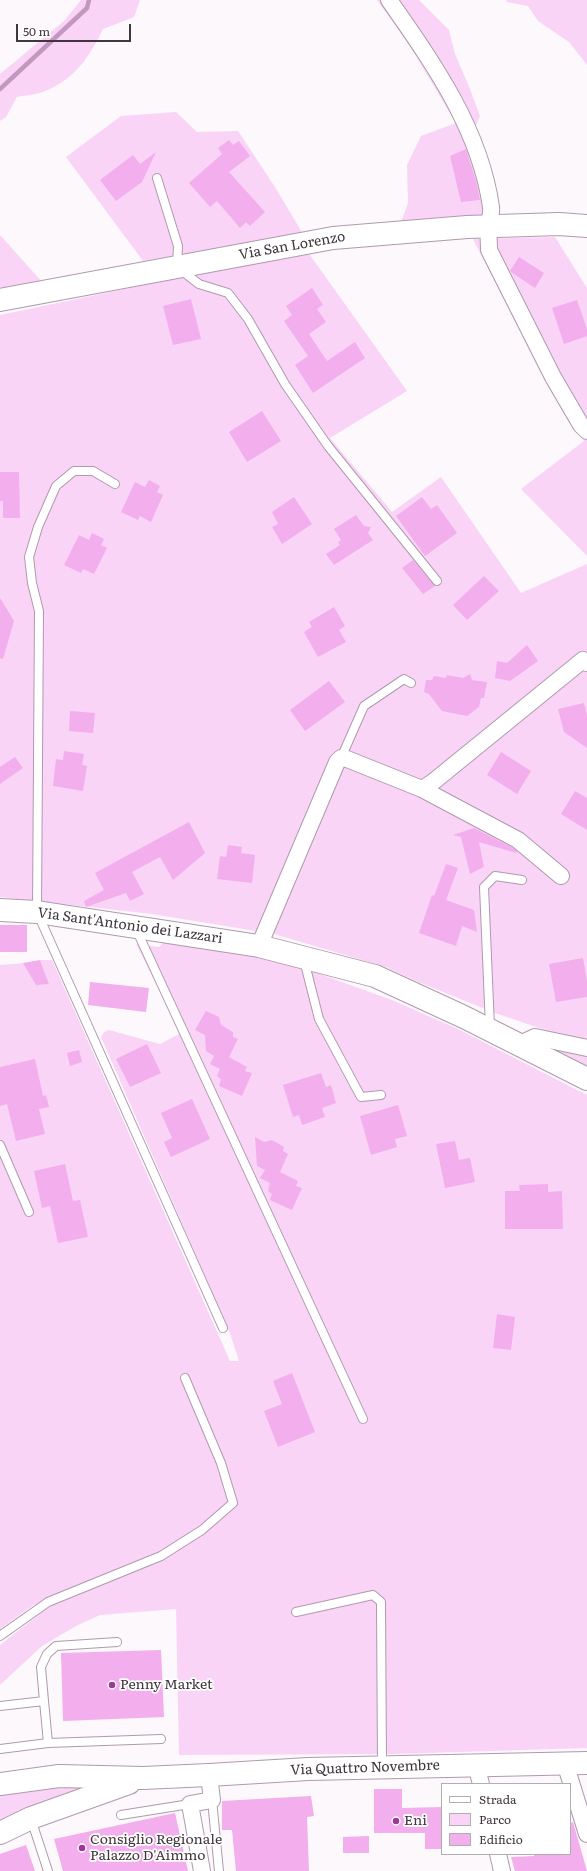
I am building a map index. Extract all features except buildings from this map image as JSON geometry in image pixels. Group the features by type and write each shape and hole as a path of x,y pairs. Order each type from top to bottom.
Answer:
{"street":[{"path":"389,0 435,66 455,101 484,171 492,210 489,228 489,250 553,377 581,425 587,432"},
{"name":"Via San Lorenzo","path":"0,300 333,238 467,228 559,224 585,229"},
{"path":"422,789 433,782 583,660 587,663"},
{"path":"259,946 337,762 341,758 347,759 422,789 518,840 561,876"},
{"name":"Via Sant'Antonio dei Lazzari","path":"0,910 36,912 259,946 374,976 490,1030 587,1080"},
{"path":"518,1045 535,1038 587,1048"},
{"name":"Via Quattro Novembre","path":"0,1784 60,1776 143,1778 209,1776 308,1769 382,1767 478,1775 565,1763 587,1762"},
{"path":"565,1763 587,1834"},
{"path":"202,1871 190,1804 212,1800 209,1776"},
{"name":"Via Quattro Novembre","path":"0,1833 31,1818 143,1778"},
{"path":"498,1855 502,1871"}],"lane":[{"path":"157,178 178,246 177,267 199,284 228,293 248,319 285,384 328,446 437,581"},
{"path":"115,484 93,471 74,472 56,486 38,527 29,557 32,583 39,611 36,912 223,1328"},
{"path":"341,758 364,706 404,679 410,683"},
{"path":"490,1030 484,887 495,876 522,880"},
{"path":"135,927 362,1419"},
{"path":"303,958 320,1019 361,1097 381,1095"},
{"path":"0,1145 29,1212"},
{"path":"0,1636 48,1602 161,1556 202,1530 233,1503 221,1463 185,1378"},
{"path":"296,1612 373,1595 382,1602 382,1767"},
{"path":"48,1742 42,1667 47,1654 56,1646 116,1642"},
{"path":"0,1706 44,1701"},
{"path":"0,1749 48,1742 161,1739"},
{"path":"212,1800 219,1871"},
{"path":"120,1815 190,1804"},
{"path":"31,1818 48,1871"}],"green space":[{"path":"81,0 140,0 134,17 103,29 87,58 73,74 55,86 42,92 17,97 6,117 0,121 0,74 64,21"},
{"path":"377,0 419,0 449,30 455,54 480,116 469,141 487,219 400,225 408,203 407,165 421,136 456,123 408,43"},
{"path":"506,0 587,0 587,65 569,42 538,21 528,6 507,2"},
{"path":"176,112 197,132 238,131 275,187 303,234 143,261 66,157 121,116"},
{"path":"0,235 43,283 0,291"},
{"path":"555,237 587,288 587,556 521,489 584,441 568,421 547,385 473,239"},
{"path":"307,251 407,391 330,438 392,512 441,477 521,593 587,564 587,1039 557,1034 495,1013 411,979 386,967 274,934 152,914 0,897 0,315"},
{"path":"163,943 239,950 281,960 392,1000 458,1029 587,1095 587,1748 395,1754 179,1755 176,1609 100,1615 76,1626 42,1646 0,1685 0,1645 41,1613 35,1604 0,1629 0,965 24,963 36,984 49,984 40,960 52,960 230,1361 239,1361 231,1336 101,1037 104,1032 109,1030 160,1044 179,1034 173,1017 136,944 159,947"},
{"path":"553,1048 587,1055 587,1070 551,1051"},
{"path":"108,1783 0,1823 0,1791"}],"waterway":[{"path":"0,89 87,8 89,0"}],"place":[{"name":"Penny Market","path":"112,1685"},
{"name":"Eni","path":"396,1821"},
{"name":"Consiglio Regionale Palazzo D'Aimmo","path":"82,1848"}]}
